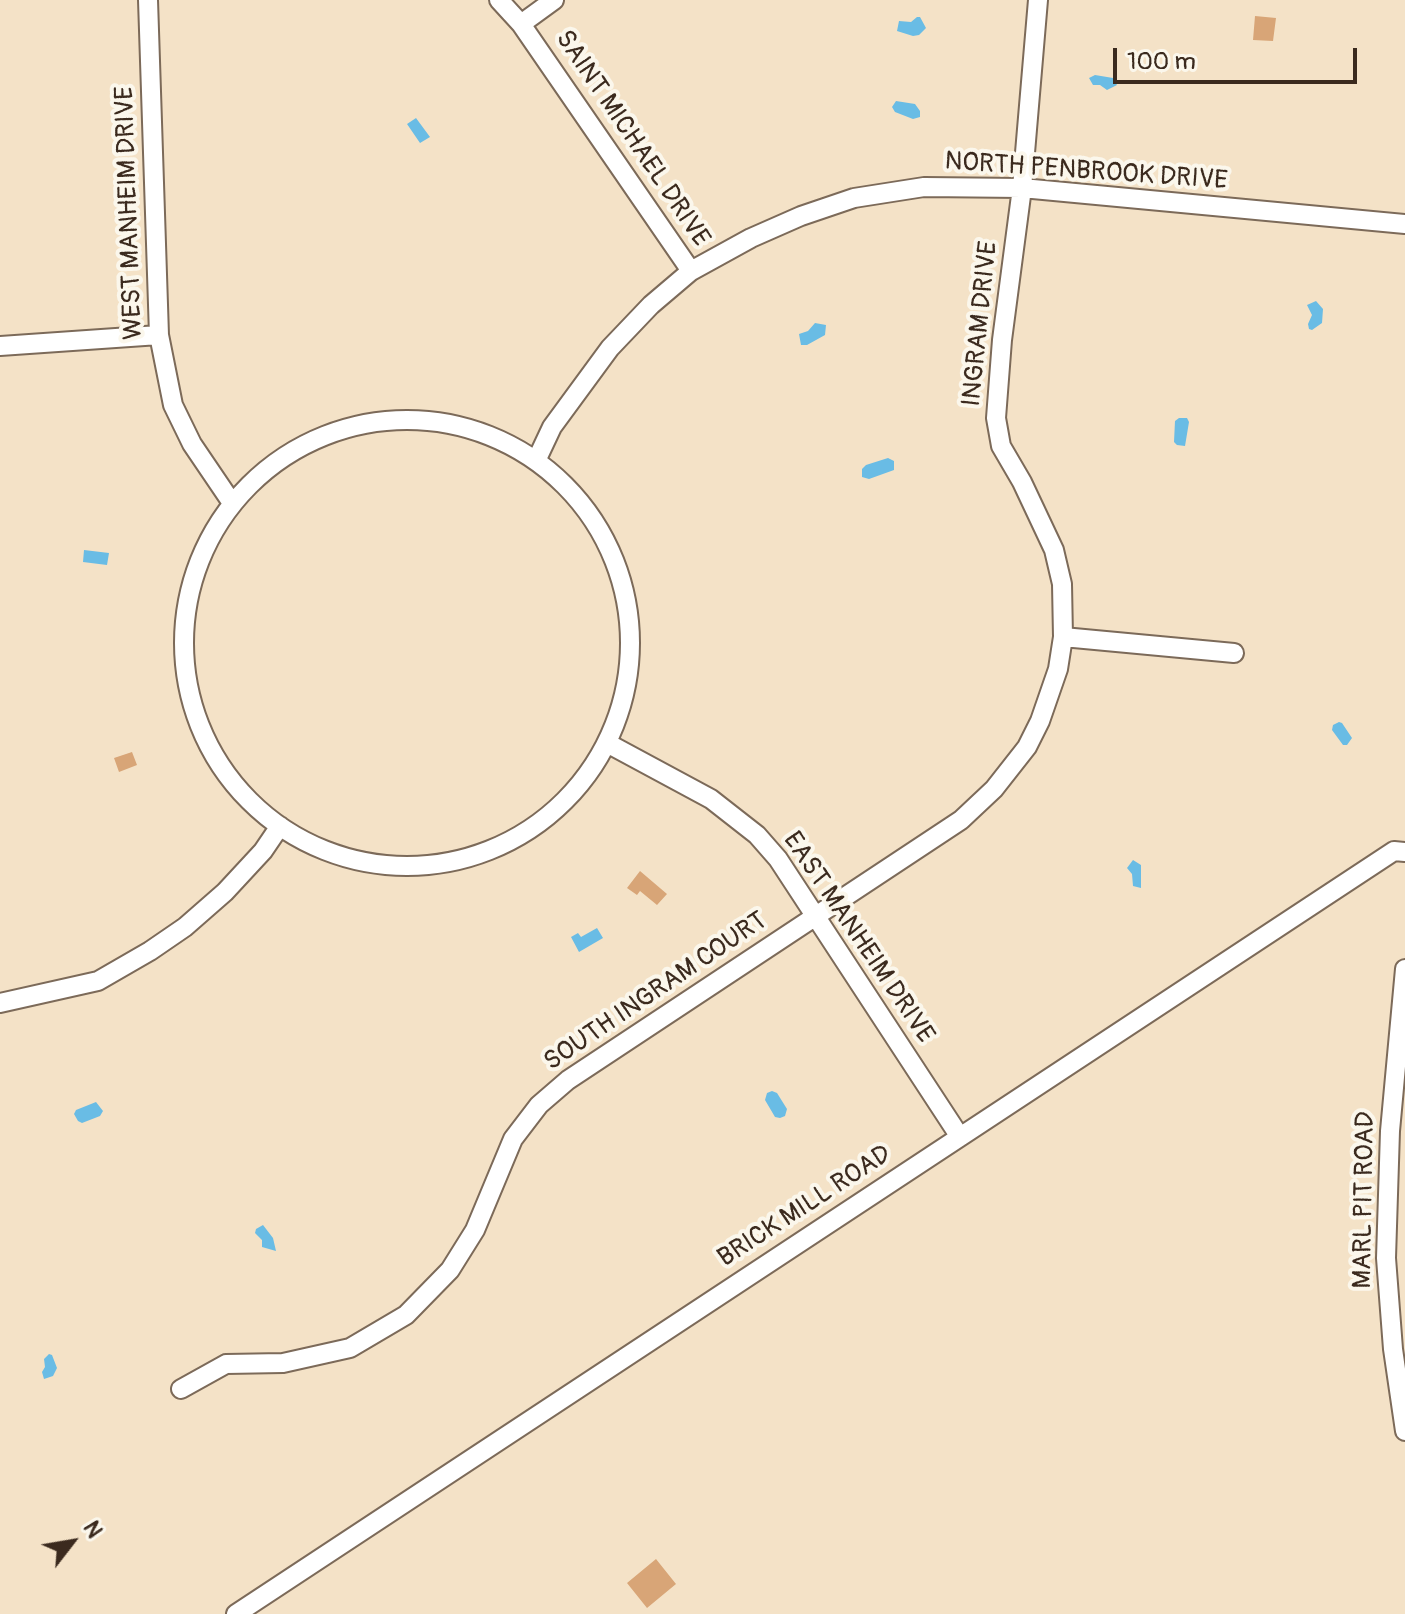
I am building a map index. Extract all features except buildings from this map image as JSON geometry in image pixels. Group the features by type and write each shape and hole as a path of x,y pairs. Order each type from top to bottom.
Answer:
{"street":[{"name":"WEST MANHEIM DRIVE","path":"148,0 159,335 173,405 192,444 232,503"},
{"name":"SAINT MICHAEL DRIVE","path":"499,0 521,24 691,271"},
{"path":"521,24 554,0"},
{"name":"INGRAM DRIVE","path":"815,917 961,820 994,789 1019,758 1040,721 1058,669 1063,637 1062,584 1054,550 1001,446 996,418 1002,340 1022,188 1038,0"},
{"name":"NORTH PENBROOK DRIVE","path":"536,461 552,427 610,348 651,305 691,271 789,221 854,198 924,187 1022,188 1405,224"},
{"path":"0,346 159,335"},
{"path":"418,419 459,425 499,439 536,461 570,490 597,526 617,567 628,611 630,656 623,700 607,743 587,775 562,804 542,820 499,847 463,859 425,865 361,861 313,845 280,826 249,800 223,768 203,733 188,681 184,654 185,614 194,574 210,537 232,503 261,472 296,448 334,431 375,421 418,419"},
{"path":"1063,637 1234,653"},
{"name":"EAST MANHEIM DRIVE","path":"607,743 711,799 757,835 778,859 960,1137"},
{"path":"0,1003 98,981 150,951 185,927 225,892 263,851 280,826"},
{"name":"BRICK MILL ROAD","path":"236,1614 541,1410 1394,851 1405,852"},
{"name":"SOUTH INGRAM COURT","path":"181,1389 226,1364 283,1363 350,1348 406,1315 450,1270 475,1230 513,1139 539,1105 568,1080 815,917"},
{"name":"MARL PIT ROAD","path":"1405,969 1388,1177 1405,1431"}],"water":[{"path":"917,17 926,28 919,35 897,31 899,21 911,22"},
{"path":"1095,75 1113,78 1117,85 1107,90 1093,85 1089,78"},
{"path":"896,101 915,104 920,117 913,119 895,112 892,107"},
{"path":"416,118 430,137 420,143 407,124"},
{"path":"1316,301 1323,309 1322,323 1312,330 1308,324 1312,315 1307,305"},
{"path":"815,323 826,325 825,335 801,345 799,334 808,331"},
{"path":"1187,418 1189,422 1185,446 1174,442 1175,421"},
{"path":"888,458 894,461 894,470 869,479 862,477 862,469 866,465"},
{"path":"84,550 109,553 107,565 83,562"},
{"path":"1339,722 1352,738 1347,745 1343,745 1332,730 1333,725"},
{"path":"1133,860 1141,865 1141,888 1133,886 1132,874 1127,868"},
{"path":"597,928 603,938 579,952 571,937 578,933 581,937"},
{"path":"767,1093 777,1093 787,1109 785,1116 775,1117 765,1100"},
{"path":"96,1102 103,1111 100,1116 82,1123 78,1121 74,1114 76,1110"},
{"path":"263,1225 273,1238 276,1251 262,1247 262,1240 255,1233"},
{"path":"49,1354 57,1368 53,1376 44,1379 44,1359"}]}
